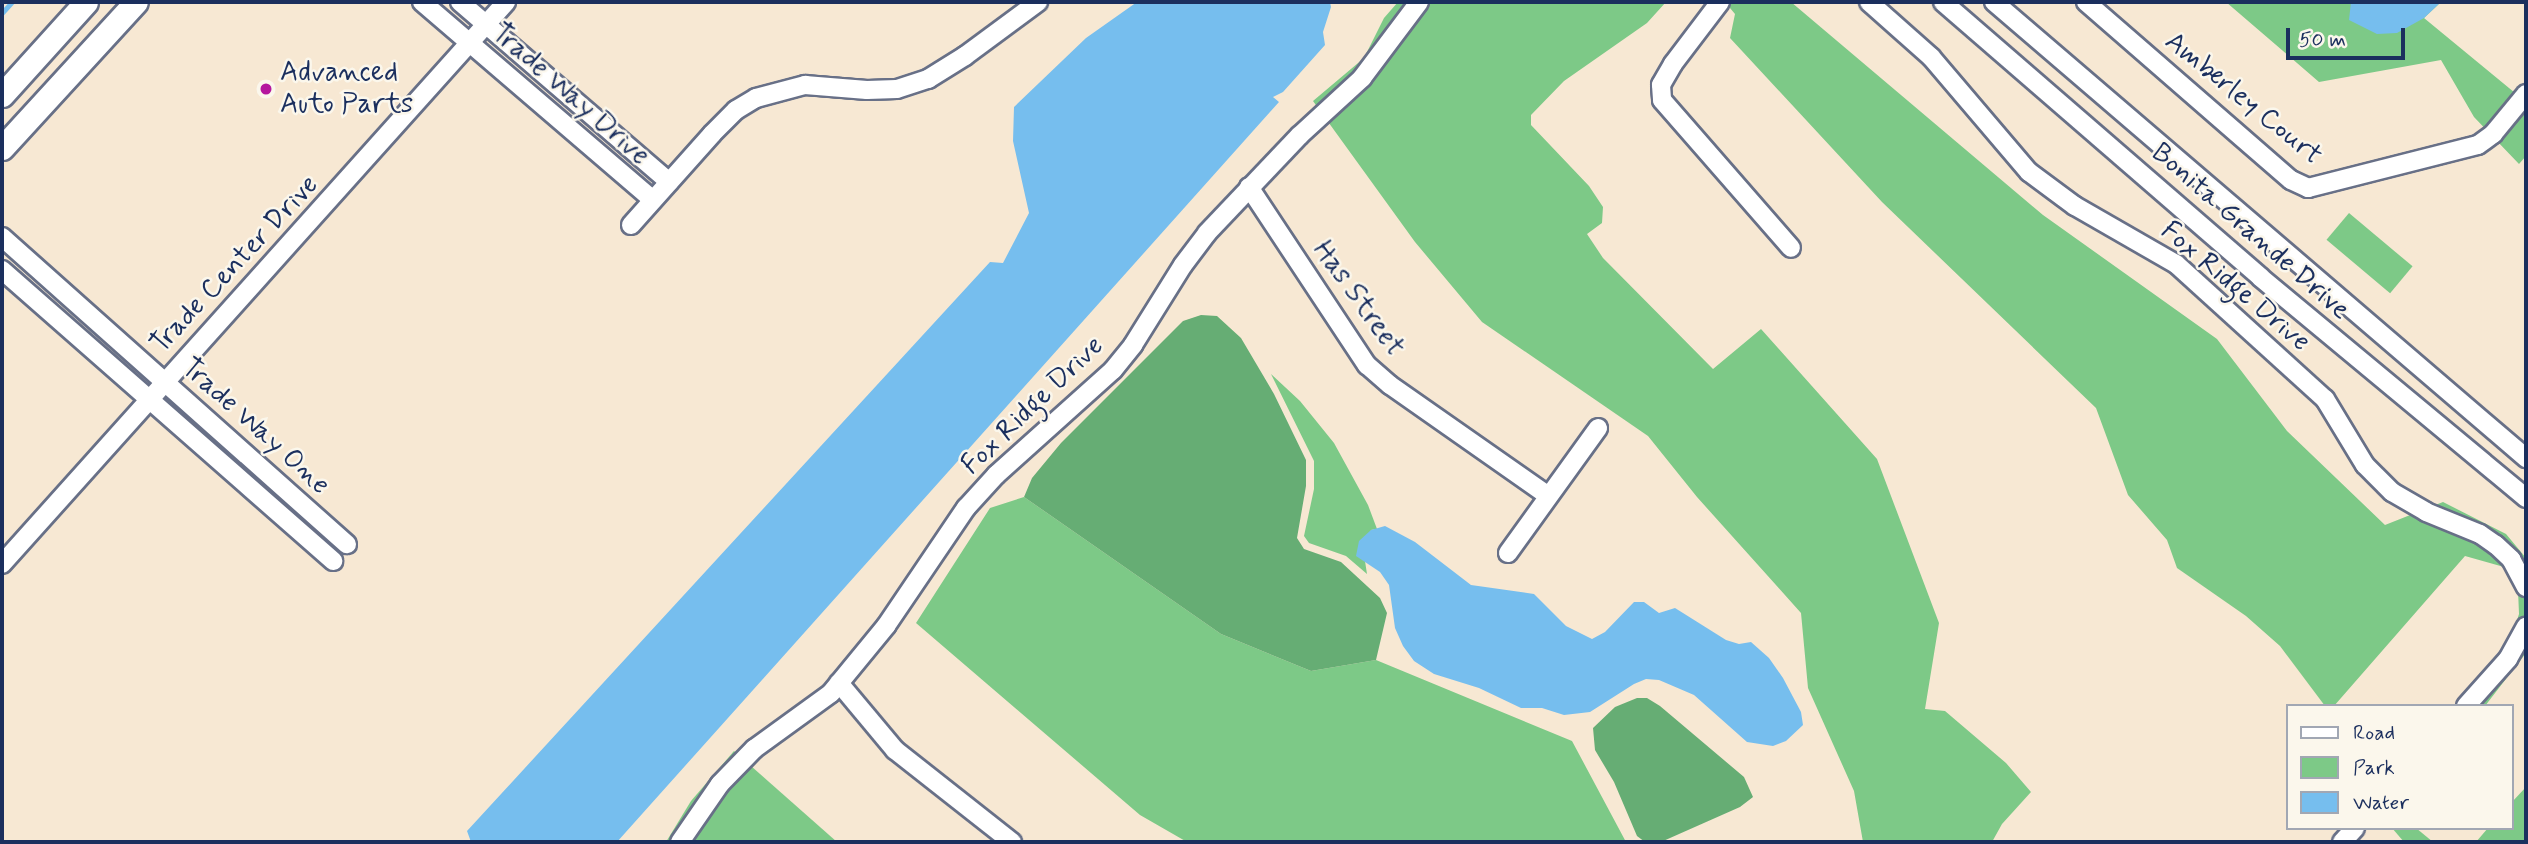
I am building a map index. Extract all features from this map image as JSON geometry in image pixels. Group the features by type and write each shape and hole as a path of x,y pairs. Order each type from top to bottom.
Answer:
{"street":[{"path":"2,95 86,2"},
{"path":"2,149 136,2"},
{"name":"Trade Way Drive","path":"422,2 653,200"},
{"name":"Trade Way Drive","path":"460,2 669,181"},
{"name":"Trade Center Drive","path":"2,564 147,398 506,2"},
{"name":"Trade Way Drive","path":"631,225 736,110 756,98 805,85 887,89 928,79 965,56 1038,2"},
{"name":"Fox Ridge Drive","path":"680,842 720,783 745,758 831,693 886,626 965,508 996,475 1112,370 1133,345 1183,265 1249,187 1362,78 1419,2"},
{"path":"1720,2 1673,64 1661,85 1662,100 1791,248"},
{"name":"Fox Ridge Drive","path":"1869,2 1931,57 2029,172 2075,206 2176,264 2325,399 2359,456 2392,492 2426,512 2480,534 2497,545 2516,566 2526,587"},
{"name":"Bonita Grande Drive","path":"1942,2 2359,360 2526,498"},
{"name":"Bonita Grande Drive","path":"1994,2 2526,458"},
{"name":"Amberley Court","path":"2086,2 2291,180 2308,188 2478,145 2493,134 2526,94"},
{"name":"Has Street","path":"1249,187 1367,365 1390,385 1547,495"},
{"name":"Trade Way One","path":"2,237 346,544"},
{"name":"Trade Way One","path":"2,270 332,561"},
{"path":"2359,360 2381,336"},
{"path":"1508,553 1547,495 1598,428"},
{"path":"2468,704 2508,659 2526,628"},
{"path":"839,683 895,750 1012,842"}],"green space":[{"path":"1398,2 1666,2 1647,23 1564,81 1531,115 1531,125 1589,186 1603,207 1602,223 1587,234 1603,258 1713,369 1761,329 1877,459 1939,623 1925,709 1945,711 2006,763 2031,792 2002,824 1992,842 1863,842 1854,791 1808,688 1801,613 1697,497 1648,436 1482,322 1415,242 1313,101 1364,58 1384,18"},
{"path":"1725,2 1791,2 2043,215 2217,339 2287,431 2385,525 2443,502 2506,534 2526,558 2526,653 2487,704 2455,704 2510,643 2519,614 2518,590 2504,567 2465,556 2336,704 2324,704 2280,646 2246,616 2177,568 2167,540 2128,495 2096,408 1882,202 1730,38 1735,14"},
{"path":"2226,2 2441,2 2424,18 2526,102 2526,156 2519,164 2474,117 2441,60 2319,82"},
{"path":"2349,213 2413,266 2390,293 2327,240"},
{"path":"1201,315 1217,316 1241,338 1274,394 1306,460 1306,486 1297,538 1304,549 1341,562 1380,598 1387,613 1376,660 1311,671 1221,634 1024,497 1032,478 1061,443 1183,321"},
{"path":"1271,374 1300,401 1334,443 1368,505 1377,529 1371,530 1365,561 1367,574 1346,556 1309,543 1304,536 1314,489 1314,461"},
{"path":"1024,497 1221,634 1311,671 1376,660 1572,741 1626,842 1187,842 1140,815 916,623 990,508"},
{"path":"1637,698 1647,698 1660,706 1744,777 1753,797 1740,807 1661,842 1645,842 1637,836 1614,782 1595,750 1593,728 1615,707"},
{"path":"734,751 837,842 666,842 691,801"},
{"path":"2526,787 2526,842 2476,842 2486,830 2514,830 2514,800"},
{"path":"2394,830 2418,830 2433,842 2404,842"}],"water":[{"path":"1137,2 1330,2 1331,7 1323,32 1325,45 1283,92 1273,97 1279,102 617,842 471,842 467,831 990,262 1003,263 1029,213 1013,141 1014,107 1086,38"},
{"path":"2351,2 2441,2 2424,18 2397,33 2377,34 2349,20"},
{"path":"1385,526 1415,542 1471,585 1534,594 1566,626 1592,639 1605,632 1634,602 1644,602 1659,613 1675,608 1726,640 1739,644 1751,642 1769,658 1783,678 1801,712 1803,725 1786,741 1773,746 1747,742 1694,695 1659,680 1646,679 1634,684 1590,712 1564,715 1542,708 1521,708 1479,688 1434,674 1414,661 1403,646 1395,628 1389,585 1380,572 1356,556 1359,541 1371,530"}],"waterway":[{"path":"2,13 12,2"}],"place":[{"name":"Advanced Auto Parts","path":"266,89"}]}
